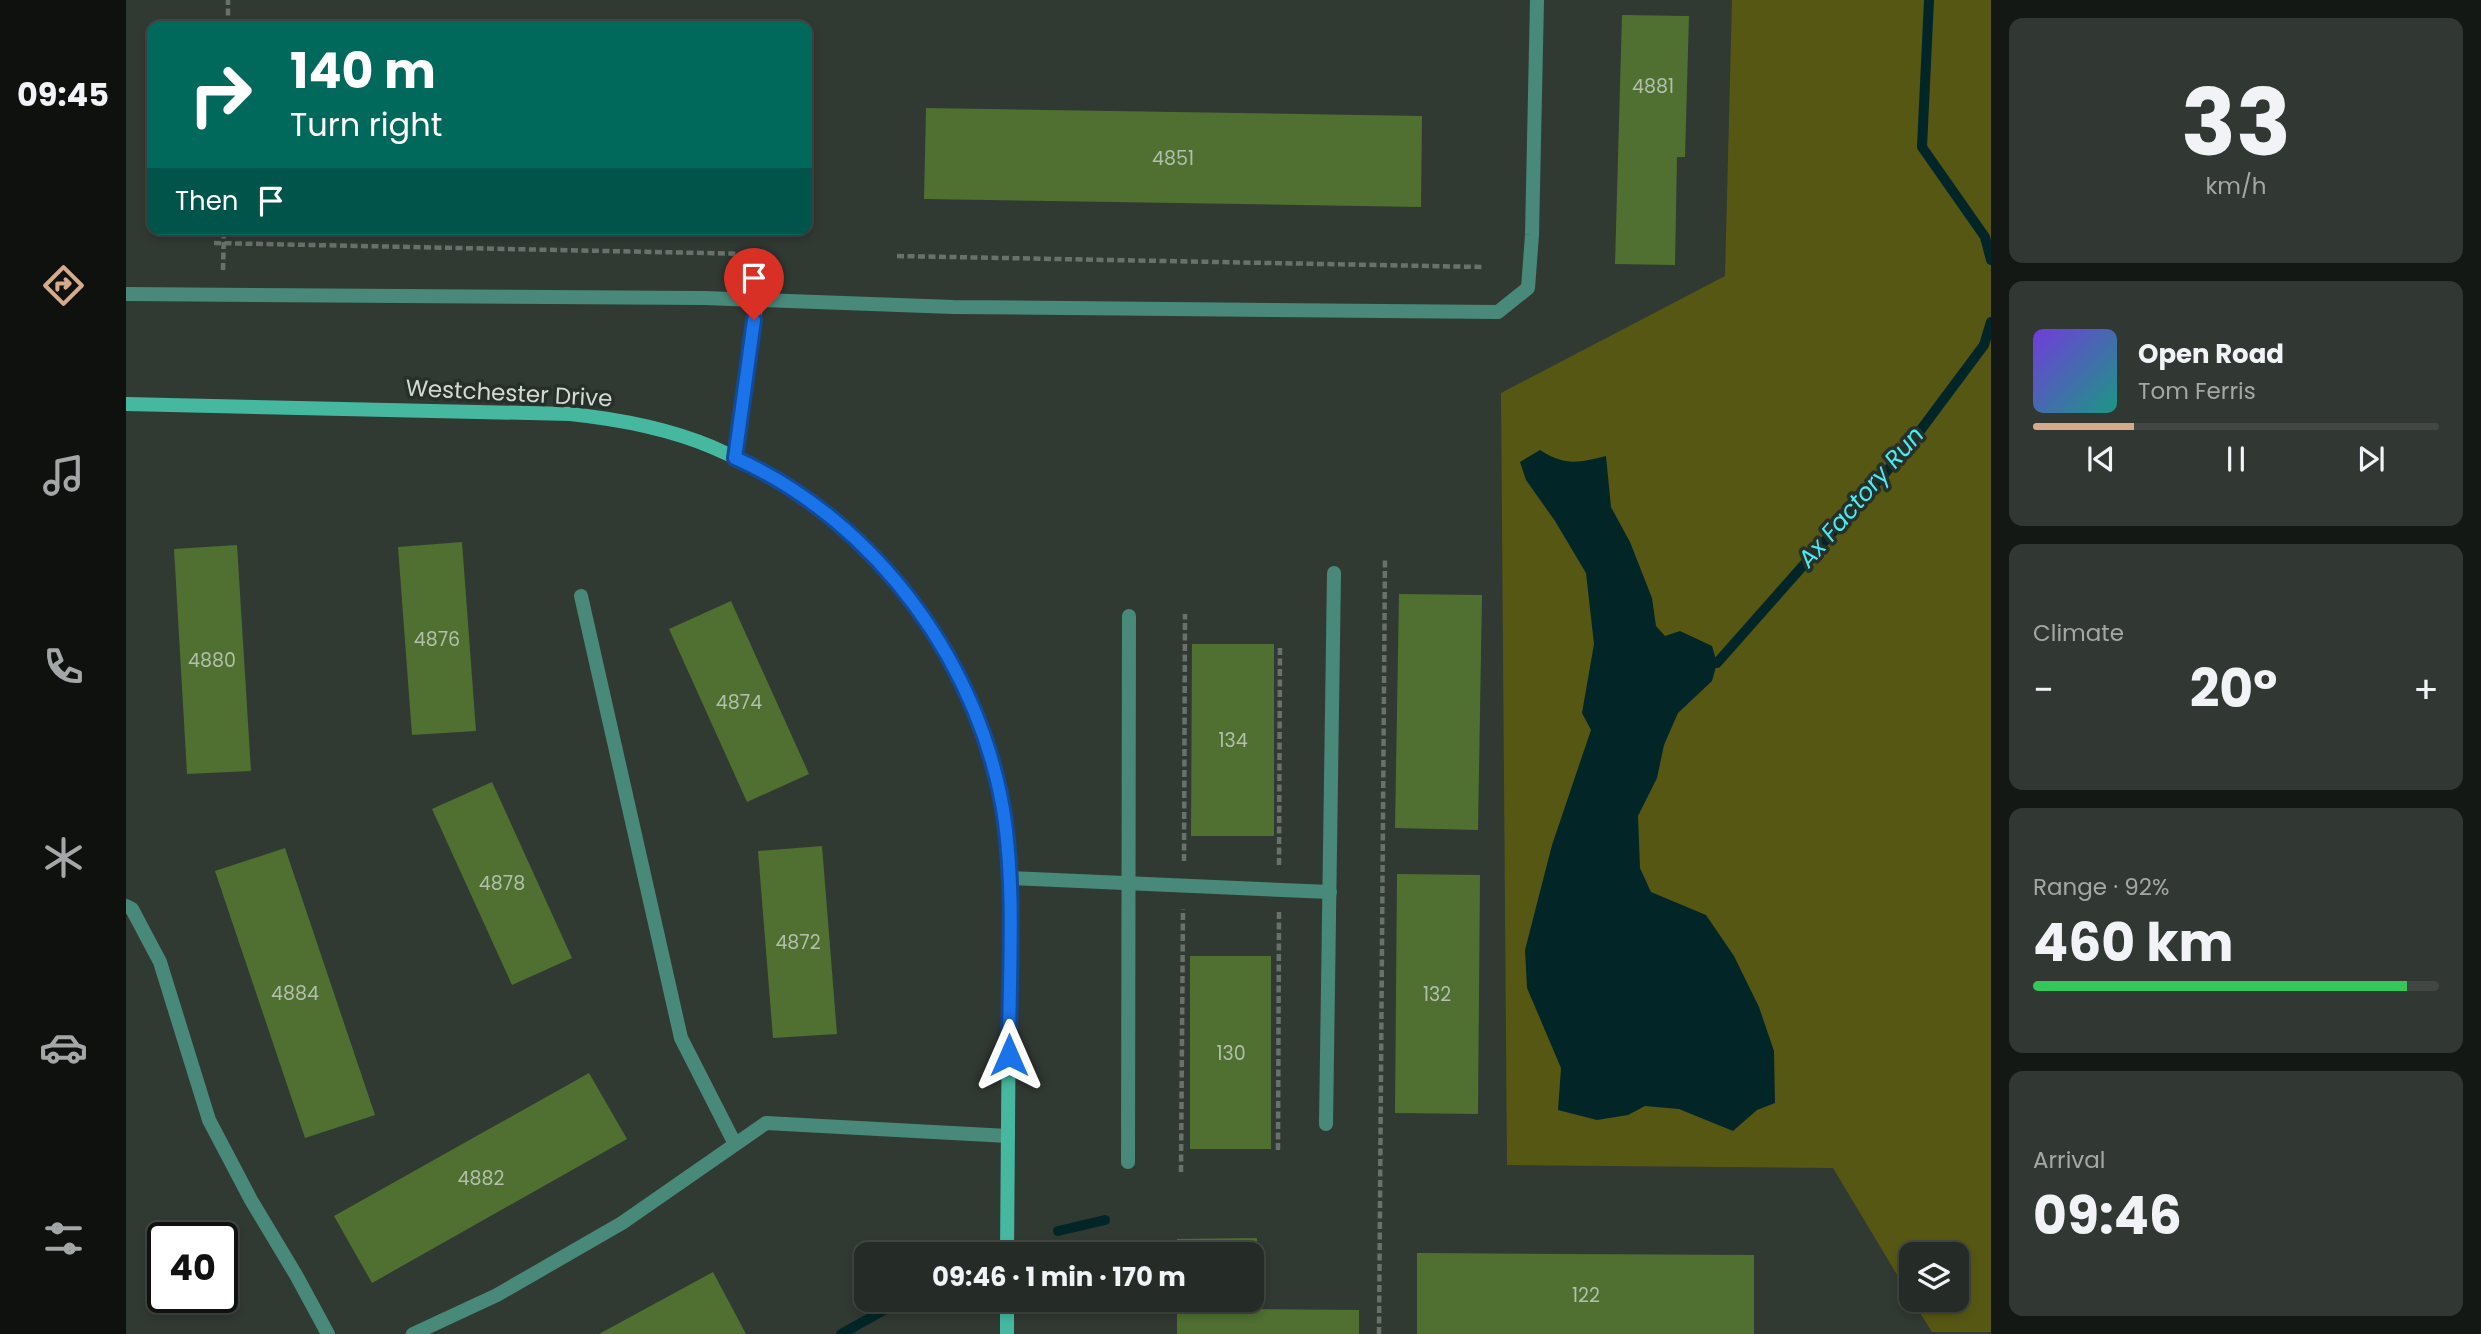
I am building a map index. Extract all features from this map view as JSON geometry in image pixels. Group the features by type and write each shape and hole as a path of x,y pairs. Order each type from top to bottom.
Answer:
{"street":[{"name":"Westchester Drive","path":"126,404 570,414 644,426 710,446 755,467 803,497 843,527 915,604 946,651 968,696 988,748 1005,821 1009,878 1007,1242"},
{"path":"1007,1312 1007,1334"}],"lane":[{"path":"126,294 757,300 953,307 1498,312 1528,288 1532,235 1537,0"},
{"path":"735,458 757,300"},
{"path":"1326,1124 1334,573"},
{"path":"580,596 681,1038 735,1144"},
{"path":"1128,1162 1129,616"},
{"path":"1009,878 1331,892"},
{"path":"126,906 132,909 160,962 209,1120 251,1200 328,1334"},
{"path":"413,1334 497,1295 622,1223 766,1123 1008,1136"}],"path":[{"path":"228,0 228,21"},
{"path":"223,295 224,235"},
{"path":"214,243 752,254"},
{"path":"897,256 1483,267"},
{"path":"1379,1334 1385,558"}],"shaded area":[{"path":"1732,0 1991,0 1991,1332 1932,1332 1920,1312 1969,1312 1969,1242 1899,1242 1899,1278 1833,1168 1507,1165 1501,393 1725,276"}],"water":[{"path":"1540,450 1557,459 1572,462 1606,456 1611,507 1630,542 1652,598 1656,626 1665,636 1680,631 1712,646 1717,663 1712,681 1678,713 1664,745 1657,778 1638,816 1640,868 1651,892 1706,915 1734,956 1759,1007 1774,1051 1775,1103 1757,1110 1733,1131 1679,1109 1645,1106 1628,1115 1597,1120 1558,1110 1561,1068 1527,988 1525,950 1552,845 1591,730 1582,713 1594,644 1586,573 1555,521 1526,480 1520,462"}],"building":[{"path":"1622,15 1689,16 1685,157 1677,157 1675,265 1615,264"},
{"path":"926,108 1422,116 1421,207 924,199"},
{"path":"462,542 476,731 412,735 398,547"},
{"path":"237,545 251,771 187,774 174,549"},
{"path":"1399,594 1482,595 1478,830 1395,828"},
{"path":"731,601 809,774 747,802 669,629"},
{"path":"1192,644 1274,644 1274,836 1191,836"},
{"path":"492,782 572,958 512,985 432,809"},
{"path":"822,846 837,1034 773,1038 758,851"},
{"path":"285,848 375,1115 305,1138 215,871"},
{"path":"1397,874 1480,875 1478,1114 1395,1113"},
{"path":"1190,956 1271,956 1271,1149 1190,1149"},
{"path":"589,1073 627,1139 372,1283 334,1216"},
{"path":"1257,1238 1257,1242 1177,1242 1177,1239"},
{"path":"1417,1253 1754,1255 1754,1334 1417,1334"},
{"path":"713,1272 746,1334 599,1334"},
{"path":"1359,1310 1359,1334 1177,1334 1177,1312"}],"waterway":[{"name":"Ax Factory Run","path":"1929,0 1922,147 1985,237 1991,260"},
{"name":"Ax Factory Run","path":"1717,663 1908,447 1984,345 1991,322"},
{"name":"Ax Factory Run","path":"1058,1231 1105,1220"},
{"name":"Ax Factory Run","path":"841,1334 880,1312"}],"route":[{"path":"754,320 735,458 755,467 803,497 843,527 888,573 915,604 946,651 968,696 988,748 1005,821 1010,892 1009,1055"}]}
